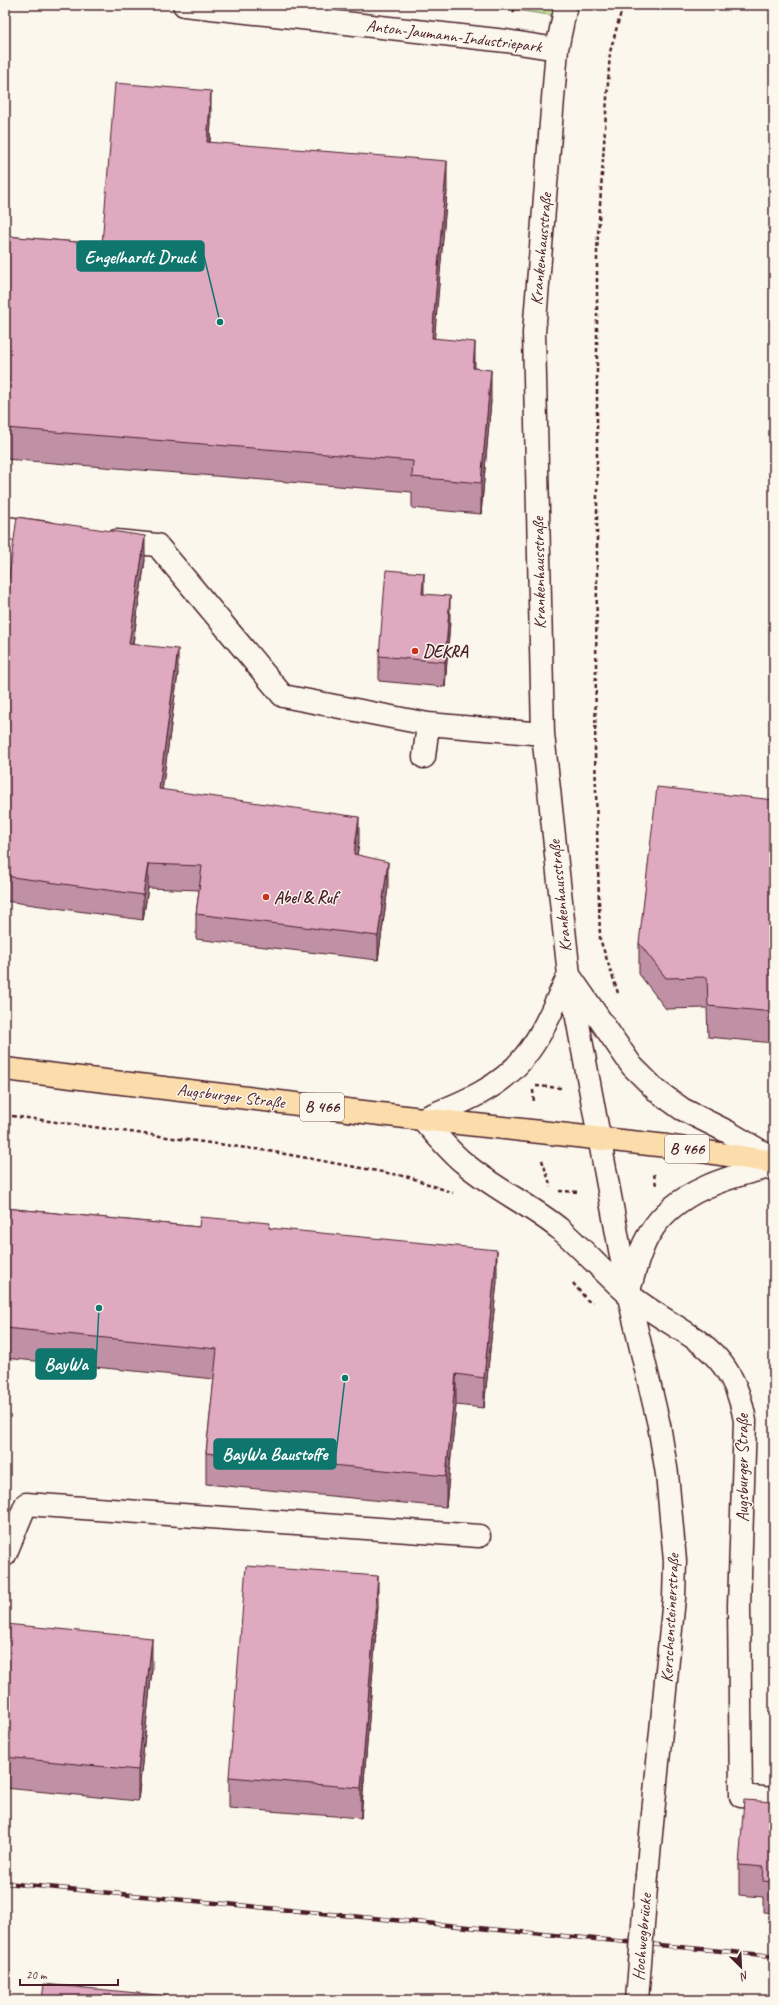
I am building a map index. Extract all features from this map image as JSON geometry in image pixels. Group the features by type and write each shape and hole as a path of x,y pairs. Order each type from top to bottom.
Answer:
{"main road":[{"name":"Augsburger Straße","path":"5,1069 422,1120 666,1146 774,1162"}],"street":[{"name":"Anton-Jaumann-Industriepark","path":"184,5 506,40 557,49"},
{"name":"Krankenhausstraße","path":"566,5 557,49 534,333 543,734 568,975 599,1139"},
{"path":"5,528 66,535"},
{"path":"96,538 157,545 283,696 428,724 543,734"},
{"path":"424,758 428,724"},
{"path":"628,1293 561,1230 464,1163 422,1120 468,1100 513,1070 526,1056 536,1039 568,975 632,1066 657,1091 682,1109 728,1132 774,1159"},
{"path":"599,1139 628,1293"},
{"path":"628,1293 642,1249 659,1218 669,1210 706,1188 750,1172 774,1166"},
{"name":"Kerschensteinerstraße","path":"628,1293 659,1425 672,1517 675,1561 674,1598 647,1874"},
{"name":"Augsburger Straße","path":"628,1293 708,1347 722,1363 734,1382 742,1403 745,1421 739,1606 741,1796 774,1799"},
{"path":"5,1555 26,1504 479,1536"},
{"name":"Hochwegbrücke","path":"636,2000 647,1874"}],"path":[{"path":"620,999 600,939 595,754 597,578 597,251 610,52 623,5"},
{"path":"513,1070 533,1086 538,1133"},
{"path":"5,1115 269,1151 409,1177 456,1194"},
{"path":"572,1282 587,1300 634,1316"}],"green space":[{"path":"482,5 566,5 563,17"}],"building":[{"path":"115,83 211,91 207,142 447,161 432,338 475,342 473,368 491,370 481,483 412,477 413,461 5,428 5,236 102,244"},
{"path":"17,517 145,536 129,644 178,649 159,789 359,817 354,854 388,862 378,936 196,914 202,866 148,864 143,895 5,876 5,606"},
{"name":"DEKRA","path":"386,570 424,573 422,594 450,596 445,662 379,656"},
{"path":"774,731 774,740 771,740"},
{"path":"657,787 774,800 774,1012 708,1006 707,977 666,978 639,943"},
{"path":"5,1208 199,1227 200,1217 270,1223 269,1228 497,1250 484,1378 456,1374 446,1476 206,1453 217,1349 5,1328"},
{"path":"246,1566 378,1576 361,1788 229,1777"},
{"path":"5,1624 152,1638 138,1770 5,1757"},
{"path":"744,1800 774,1802 774,1882 763,1881 764,1867 739,1865"},
{"path":"44,1984 209,2000 42,2000"}],"railway":[{"path":"5,1883 774,1956"}],"place":[{"name":"Engelhardt Druck","path":"220,322"},
{"name":"DEKRA","path":"415,651"},
{"name":"Abel & Ruf","path":"266,897"},
{"name":"BayWa","path":"99,1308"},
{"name":"BayWa Baustoffe","path":"345,1378"}]}
